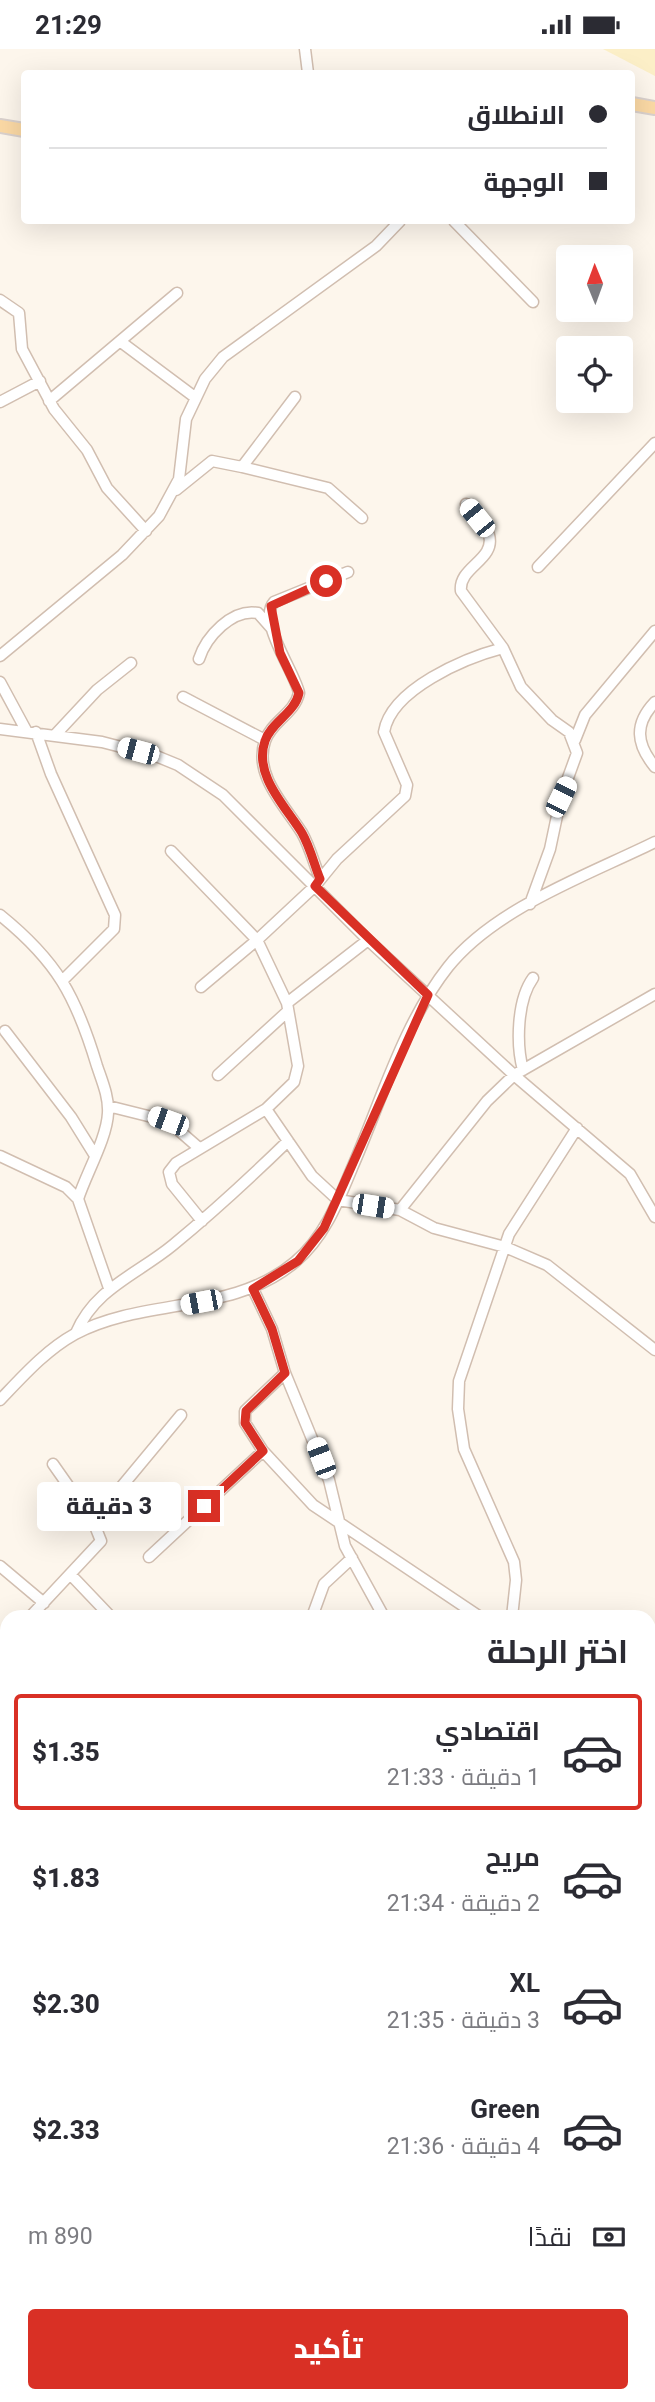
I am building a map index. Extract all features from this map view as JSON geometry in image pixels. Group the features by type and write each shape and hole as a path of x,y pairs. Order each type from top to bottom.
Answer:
{"main road":[{"path":"635,105 655,109"},
{"path":"0,126 21,130"}],"street":[{"path":"305,49 308,70"},
{"path":"173,493 182,463 183,428 205,379 223,357 376,246 397,224"},
{"path":"457,224 533,302"},
{"path":"49,401 177,293"},
{"path":"0,300 19,313 22,349 49,401 87,450 107,488 146,531"},
{"path":"121,342 196,398"},
{"path":"0,402 40,381"},
{"path":"242,467 295,397"},
{"path":"538,567 654,447"},
{"path":"0,656 146,531 173,493 212,461 328,488 362,518"},
{"path":"466,504 489,532 491,545 483,558 464,576 461,591 503,648 521,687 575,740 577,753 557,813 550,849 530,904"},
{"path":"317,882 303,835 285,810 265,770 265,740 293,706 299,693 273,631 270,612 274,602 348,572"},
{"path":"199,659 210,636 245,613 258,613 273,631"},
{"path":"575,740 585,715 655,631"},
{"path":"201,987 257,940 337,859 395,807 407,790 384,732 404,695 418,685 478,656 503,648"},
{"path":"55,735 97,690 131,663"},
{"path":"0,682 32,732 116,915 114,929 63,981"},
{"path":"183,697 265,740"},
{"path":"655,702 641,716 640,735 645,754 655,767"},
{"path":"0,729 102,742 178,765 223,795 317,882 368,940 630,1174 653,1205 655,1217"},
{"path":"0,1400 47,1353 76,1333 131,1317 253,1289 278,1275 313,1245 338,1200 428,995 469,944 530,904 655,842"},
{"path":"171,851 257,940 288,1007 296,1050 297,1075 294,1082 265,1109 176,1163 169,1172 169,1178 202,1221"},
{"path":"0,915 44,954 63,981 91,1048 108,1105 107,1125 78,1199"},
{"path":"218,1075 288,1007 368,940"},
{"path":"518,1072 523,995 533,978"},
{"path":"400,1210 480,1110 518,1072 655,994"},
{"path":"5,1031 71,1117 94,1154"},
{"path":"108,1105 168,1121 199,1148"},
{"path":"265,1109 312,1176 338,1200 400,1210 434,1228 505,1247 547,1265 655,1350"},
{"path":"513,1610 516,1580 513,1562 502,1530 464,1449 458,1395 465,1355 514,1225 576,1128"},
{"path":"76,1333 95,1301 109,1288 170,1248 288,1141"},
{"path":"0,1156 66,1187 78,1199 109,1288"},
{"path":"253,1289 272,1329 285,1373 329,1480 338,1521 352,1557 380,1610"},
{"path":"285,1373 246,1411 245,1423 263,1451 313,1505 470,1610"},
{"path":"93,1521 181,1415"},
{"path":"149,1557 263,1451"},
{"path":"37,1610 102,1541 93,1521 53,1464"},
{"path":"315,1610 324,1584 352,1557"},
{"path":"0,1566 44,1603"},
{"path":"71,1575 104,1610"}],"sand":[{"path":"603,49 655,49 655,76"}],"route":[{"path":"204,1506 263,1451 244,1418 256,1398 285,1373 272,1329 253,1289 298,1261 324,1228 428,995 315,886 320,879 303,835 285,810 262,760 265,740 293,706 299,693 280,653 273,631 271,606 274,602 326,581"}]}
